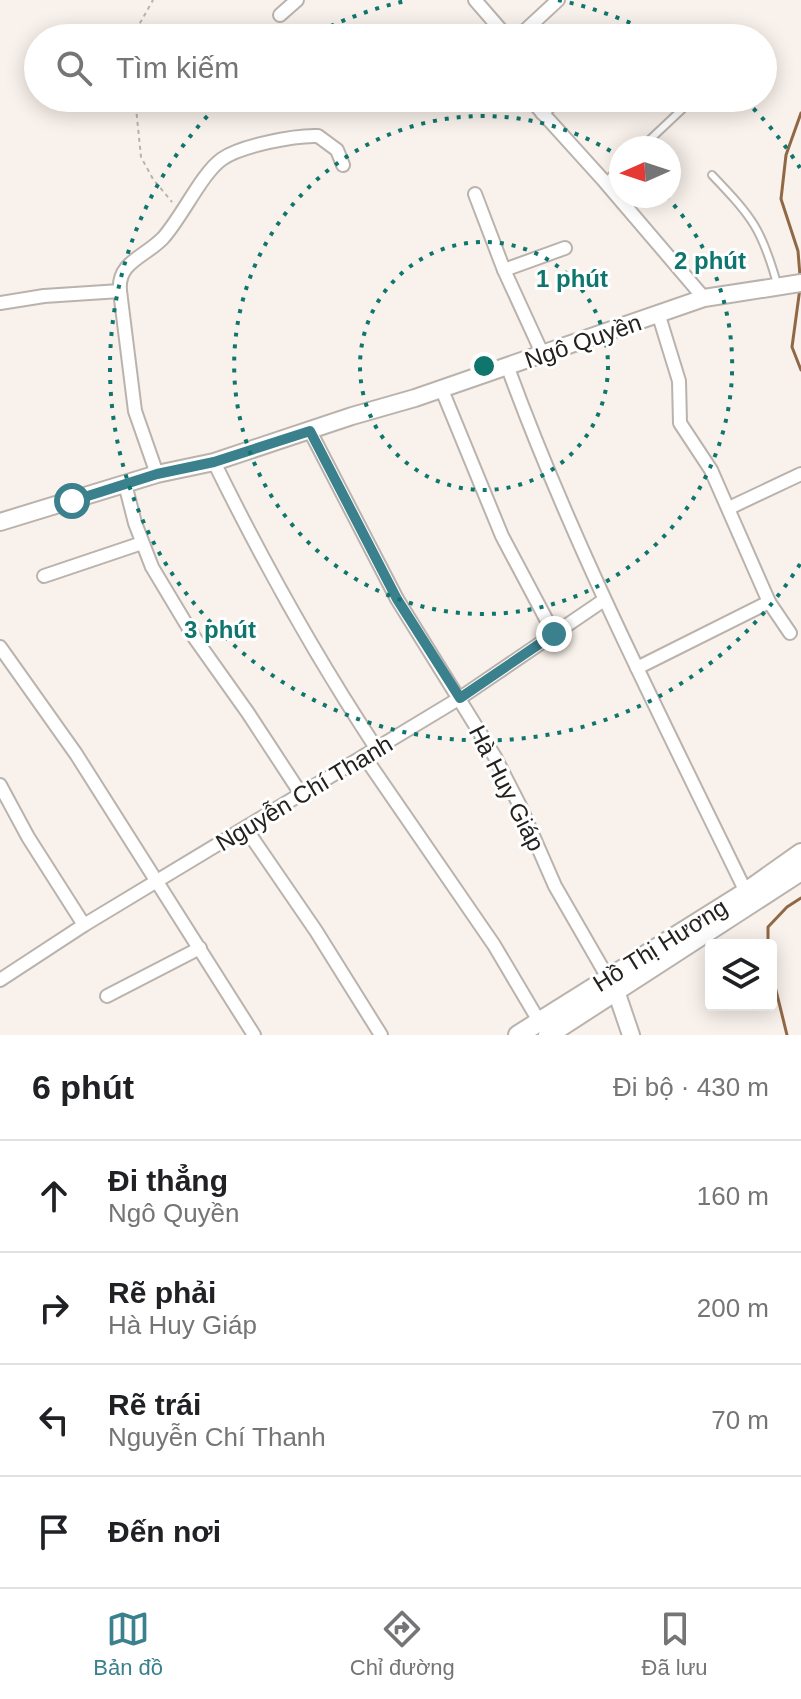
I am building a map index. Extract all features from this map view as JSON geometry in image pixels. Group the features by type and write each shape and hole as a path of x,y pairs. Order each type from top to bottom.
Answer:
{"main road":[{"name":"Hồ Thị Hương","path":"518,1035 544,1028 801,853"},
{"name":"Hồ Thị Hương","path":"709,939 801,871"},
{"name":"Hồ Thị Hương","path":"612,984 705,941"}],"street":[{"path":"280,15 297,0"},
{"path":"475,0 496,24"},
{"path":"532,24 558,0"},
{"path":"542,113 704,298"},
{"path":"157,474 135,411 119,278 125,268 164,237 220,160 238,151 297,137 318,136 337,150 343,165"},
{"path":"475,194 504,270 543,355"},
{"path":"504,270 565,248"},
{"name":"Ngô Quyền","path":"0,522 157,474 214,462 442,390 704,298 790,285"},
{"path":"0,303 44,296 120,291"},
{"path":"659,316 679,381 677,403 680,423 711,470 769,602 790,633"},
{"path":"508,368 604,600 746,892"},
{"path":"442,390 502,536 554,634"},
{"name":"Hà Huy Giáp","path":"310,431 397,599 495,757 555,886 612,984"},
{"path":"214,462 244,524 336,686 376,748"},
{"path":"729,508 801,474"},
{"path":"125,484 152,567 194,637 301,794"},
{"path":"44,576 142,543"},
{"name":"Nguyễn Chí Thanh","path":"0,980 84,925 460,698 604,600"},
{"path":"637,668 769,602"},
{"path":"0,647 76,754 254,1035"},
{"path":"364,756 494,945 544,1028"},
{"path":"0,785 28,837 84,925"},
{"path":"246,829 316,931 381,1035"},
{"path":"107,996 200,948"},
{"path":"612,984 631,1035"}],"lane":[{"path":"654,136 679,112"},
{"path":"712,175 755,223 790,285"},
{"path":"605,182 609,178"}],"path":[{"path":"140,24 153,0"},
{"path":"136,112 141,157 153,179 181,214"}],"waterway":[{"path":"800,276 798,251 781,199 786,155 801,113"},
{"path":"800,288 792,347 801,370"},
{"path":"768,939 768,927 787,907 801,898"},
{"path":"777,994 787,1035"}],"route":[{"path":"72,501 157,474 214,462 310,431 382,573 460,698 554,634"}]}
